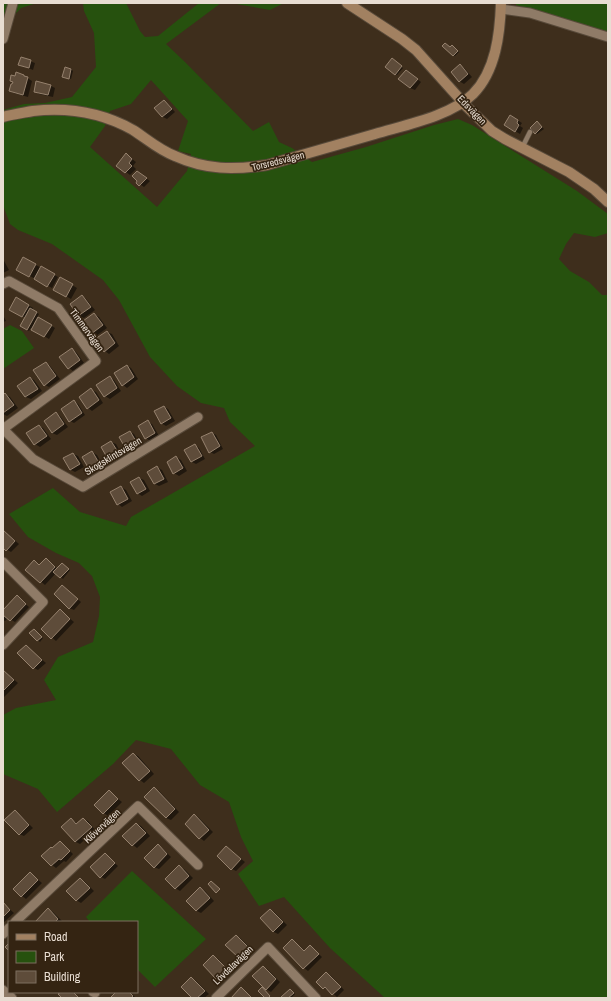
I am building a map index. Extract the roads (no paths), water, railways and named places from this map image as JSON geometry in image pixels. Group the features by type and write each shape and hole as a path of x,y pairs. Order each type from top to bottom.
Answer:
{"street":[{"path":"3,40 13,3"},
{"name":"Edsvägen","path":"347,3 402,39 416,50 463,102 492,131 569,172 594,189 608,202"},
{"path":"501,6 530,13 608,37"},
{"name":"Torsredsvägen","path":"3,117 40,110 66,109 88,112 120,123 173,156 195,164 214,168 244,169 268,165 409,124 436,115 463,102 481,84 492,61 498,38 501,6"},
{"name":"Timmervägen","path":"3,284 9,281 58,308 96,362 3,429"},
{"name":"Skogsklintsvägen","path":"3,429 33,459 83,487 198,417"},
{"path":"3,562 44,602 3,645"},
{"name":"Klövervägen","path":"19,921 138,806 198,865"},
{"name":"Lövdalavägen","path":"216,998 268,947 316,998"},
{"path":"3,990 12,998"}],"lane":[{"path":"522,148 530,132"}]}
